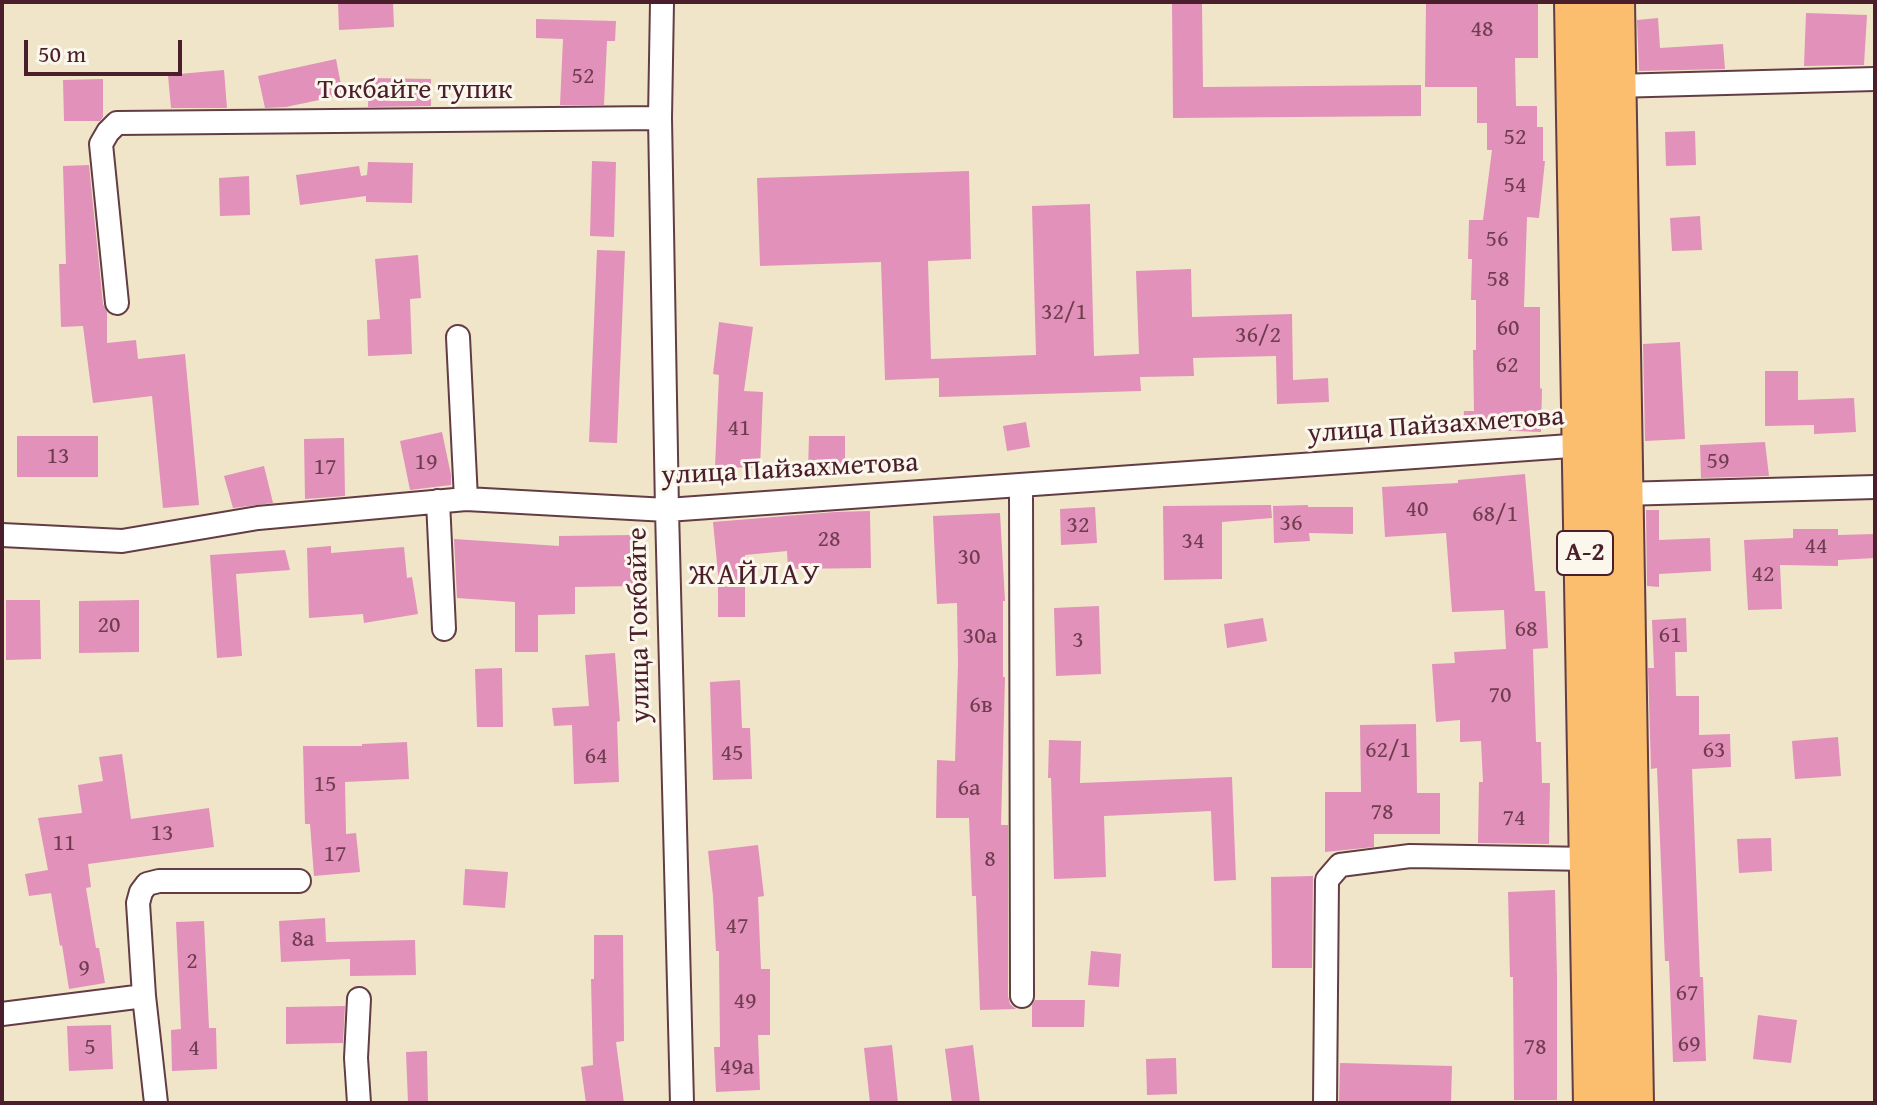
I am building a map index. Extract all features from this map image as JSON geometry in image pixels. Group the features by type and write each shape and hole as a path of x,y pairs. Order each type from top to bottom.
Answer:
{"highway":[{"name":"A-2","path":"1576,2 1595,1103"},
{"name":"A-2","path":"1613,2 1632,1103"}],"street":[{"name":"улица Токбайге","path":"662,2 660,118 667,510 682,1103"},
{"path":"1614,86 1875,79"},
{"name":"Токбайге тупик","path":"117,303 101,144 117,123 660,118"},
{"path":"458,337 466,499"},
{"name":"улица Пайзахметова","path":"2,535 122,541 258,518 466,499 667,510 1584,445"},
{"path":"1021,486 1022,996"},
{"path":"1621,494 1875,487"},
{"path":"438,501 444,629"},
{"path":"1325,1103 1327,880 1340,865 1410,856 1591,859"},
{"path":"156,1103 144,996 138,903 141,892 147,884 159,881 299,881"},
{"path":"2,1014 144,996"},
{"path":"359,999 356,1058 359,1103"}],"building":[{"path":"338,2 393,2 394,27 339,30"},
{"path":"1172,2 1202,2 1203,87 1421,85 1421,116 1173,118"},
{"path":"1426,2 1538,2 1538,58 1515,58 1516,106 1537,106 1537,127 1543,127 1545,161 1539,218 1527,217 1524,307 1540,307 1541,432 1463,429 1464,411 1474,411 1473,350 1476,350 1476,300 1471,300 1472,259 1468,259 1469,220 1483,220 1492,150 1487,150 1487,123 1477,123 1477,87 1425,87"},
{"path":"1806,13 1867,15 1864,65 1804,66"},
{"path":"1658,18 1660,48 1723,44 1725,69 1639,71 1637,20"},
{"path":"536,19 616,21 615,41 607,41 604,105 560,105 563,39 536,38"},
{"path":"336,59 343,95 286,107 265,108 258,76"},
{"path":"224,70 227,108 171,108 168,75"},
{"path":"369,78 431,79 431,106 368,107"},
{"path":"103,79 103,117 100,121 64,121 63,80"},
{"path":"1695,131 1696,165 1666,166 1665,132"},
{"path":"592,161 616,162 614,237 590,236"},
{"path":"368,162 413,163 412,203 366,202 366,196 300,205 296,175 359,166 361,176 367,175"},
{"path":"89,165 103,304 107,312 107,343 136,340 138,359 185,354 199,505 163,508 152,396 93,403 83,326 61,327 59,264 66,264 63,166"},
{"path":"969,171 971,259 928,261 931,359 1036,355 1032,206 1090,204 1094,356 1139,354 1136,271 1191,269 1192,317 1292,314 1293,380 1328,378 1329,402 1277,404 1276,356 1193,358 1194,376 1140,377 1141,391 939,397 939,378 885,380 881,262 760,266 757,178"},
{"path":"249,176 250,215 220,216 219,178"},
{"path":"1700,216 1702,250 1672,251 1670,218"},
{"path":"597,250 625,251 617,443 589,442"},
{"path":"418,255 421,298 410,299 412,354 368,356 367,320 380,319 375,259"},
{"path":"719,322 753,327 744,391 763,392 760,468 715,467 719,375 713,374"},
{"path":"1680,342 1685,439 1645,441 1643,344"},
{"path":"1765,371 1798,371 1798,400 1854,398 1856,432 1814,434 1814,425 1765,426"},
{"path":"1026,422 1030,447 1007,451 1003,426"},
{"path":"442,432 451,485 410,490 400,441"},
{"path":"17,436 98,436 98,477 17,477"},
{"path":"809,436 845,436 845,471 808,471"},
{"path":"344,438 345,496 305,499 304,439"},
{"path":"1765,442 1769,476 1701,478 1700,445"},
{"path":"264,466 273,503 233,508 224,476"},
{"path":"1525,474 1535,591 1545,591 1548,648 1533,649 1536,742 1541,742 1542,783 1550,783 1549,844 1478,843 1479,782 1483,782 1481,741 1460,742 1460,720 1436,722 1432,664 1455,663 1454,652 1506,649 1504,610 1452,612 1446,533 1385,537 1382,487 1458,483 1458,480"},
{"path":"1271,505 1272,518 1222,522 1222,579 1164,580 1163,506"},
{"path":"1273,506 1353,507 1353,534 1309,533 1310,541 1274,543"},
{"path":"1095,507 1097,543 1061,545 1060,509"},
{"path":"1646,510 1659,510 1659,540 1710,538 1711,571 1659,574 1659,587 1647,586"},
{"path":"870,511 871,568 788,569 787,551 745,555 745,617 718,617 713,522"},
{"path":"1000,513 1005,601 1001,825 1008,825 1008,996 1010,1004 1016,1009 980,1010 976,896 972,896 969,818 936,818 937,760 955,761 958,664 957,603 937,604 933,516"},
{"path":"1793,529 1838,529 1838,535 1875,534 1875,558 1838,560 1838,566 1780,565 1782,609 1748,610 1744,540 1793,538"},
{"path":"632,535 633,586 575,587 575,614 538,615 538,652 515,652 515,602 457,598 454,539 559,546 559,536"},
{"path":"331,546 331,553 404,547 407,578 412,577 418,614 364,623 363,614 309,618 307,548"},
{"path":"285,550 290,570 236,574 242,656 217,658 210,555"},
{"path":"6,600 40,600 41,659 6,660"},
{"path":"139,600 139,652 79,653 79,601"},
{"path":"1099,606 1101,674 1056,676 1054,608"},
{"path":"1263,618 1267,641 1227,648 1224,624"},
{"path":"1686,618 1687,652 1675,652 1676,696 1699,696 1699,735 1730,734 1731,767 1692,769 1706,1061 1673,1062 1669,961 1665,961 1657,768 1651,769 1648,668 1654,668 1652,620"},
{"path":"615,653 620,721 617,722 619,782 574,784 572,725 554,726 552,708 589,706 585,655"},
{"path":"502,668 503,727 477,727 475,669"},
{"path":"740,680 742,728 750,728 752,779 713,780 710,682"},
{"path":"1416,724 1417,793 1440,793 1440,834 1374,834 1374,847 1325,852 1325,792 1361,792 1360,725"},
{"path":"1838,737 1841,776 1795,779 1792,741"},
{"path":"1049,740 1081,741 1080,783 1232,777 1236,880 1214,881 1211,811 1104,816 1106,877 1054,879"},
{"path":"407,742 409,779 345,782 346,834 356,833 360,872 314,876 310,824 305,824 303,746"},
{"path":"122,754 131,819 209,808 214,847 88,864 91,887 86,888 105,983 69,989 51,893 29,896 25,874 48,870 38,818 82,813 78,785 103,781 99,757"},
{"path":"1771,838 1772,871 1739,873 1737,839"},
{"path":"758,845 764,896 758,897 761,969 770,969 770,1035 758,1035 760,1090 716,1092 714,1047 720,1047 719,951 716,951 708,851"},
{"path":"465,869 508,872 505,908 463,905"},
{"path":"1313,876 1312,968 1272,968 1271,877"},
{"path":"1555,890 1557,1100 1514,1100 1513,977 1510,977 1508,892"},
{"path":"325,918 326,942 415,940 416,975 350,976 350,959 281,962 279,921"},
{"path":"204,921 209,1028 216,1028 217,1069 172,1071 171,1030 181,1029 176,922"},
{"path":"594,935 623,935 624,1041 616,1042 624,1103 586,1103 581,1067 593,1065 591,979 594,979"},
{"path":"1091,951 1121,954 1119,987 1088,985"},
{"path":"1035,1000 1085,1000 1084,1027 1032,1027 1032,1005"},
{"path":"345,1006 343,1043 286,1044 286,1007"},
{"path":"1758,1015 1797,1020 1791,1063 1753,1059"},
{"path":"111,1025 113,1069 69,1071 67,1026"},
{"path":"892,1045 898,1103 870,1103 864,1048"},
{"path":"973,1045 980,1103 952,1103 945,1049"},
{"path":"427,1051 428,1103 408,1103 406,1052"},
{"path":"1176,1058 1177,1094 1147,1095 1146,1059"},
{"path":"1340,1063 1452,1066 1451,1103 1339,1103"}],"district":[{"name":"ЖАЙЛАУ","path":"755,576"}]}
